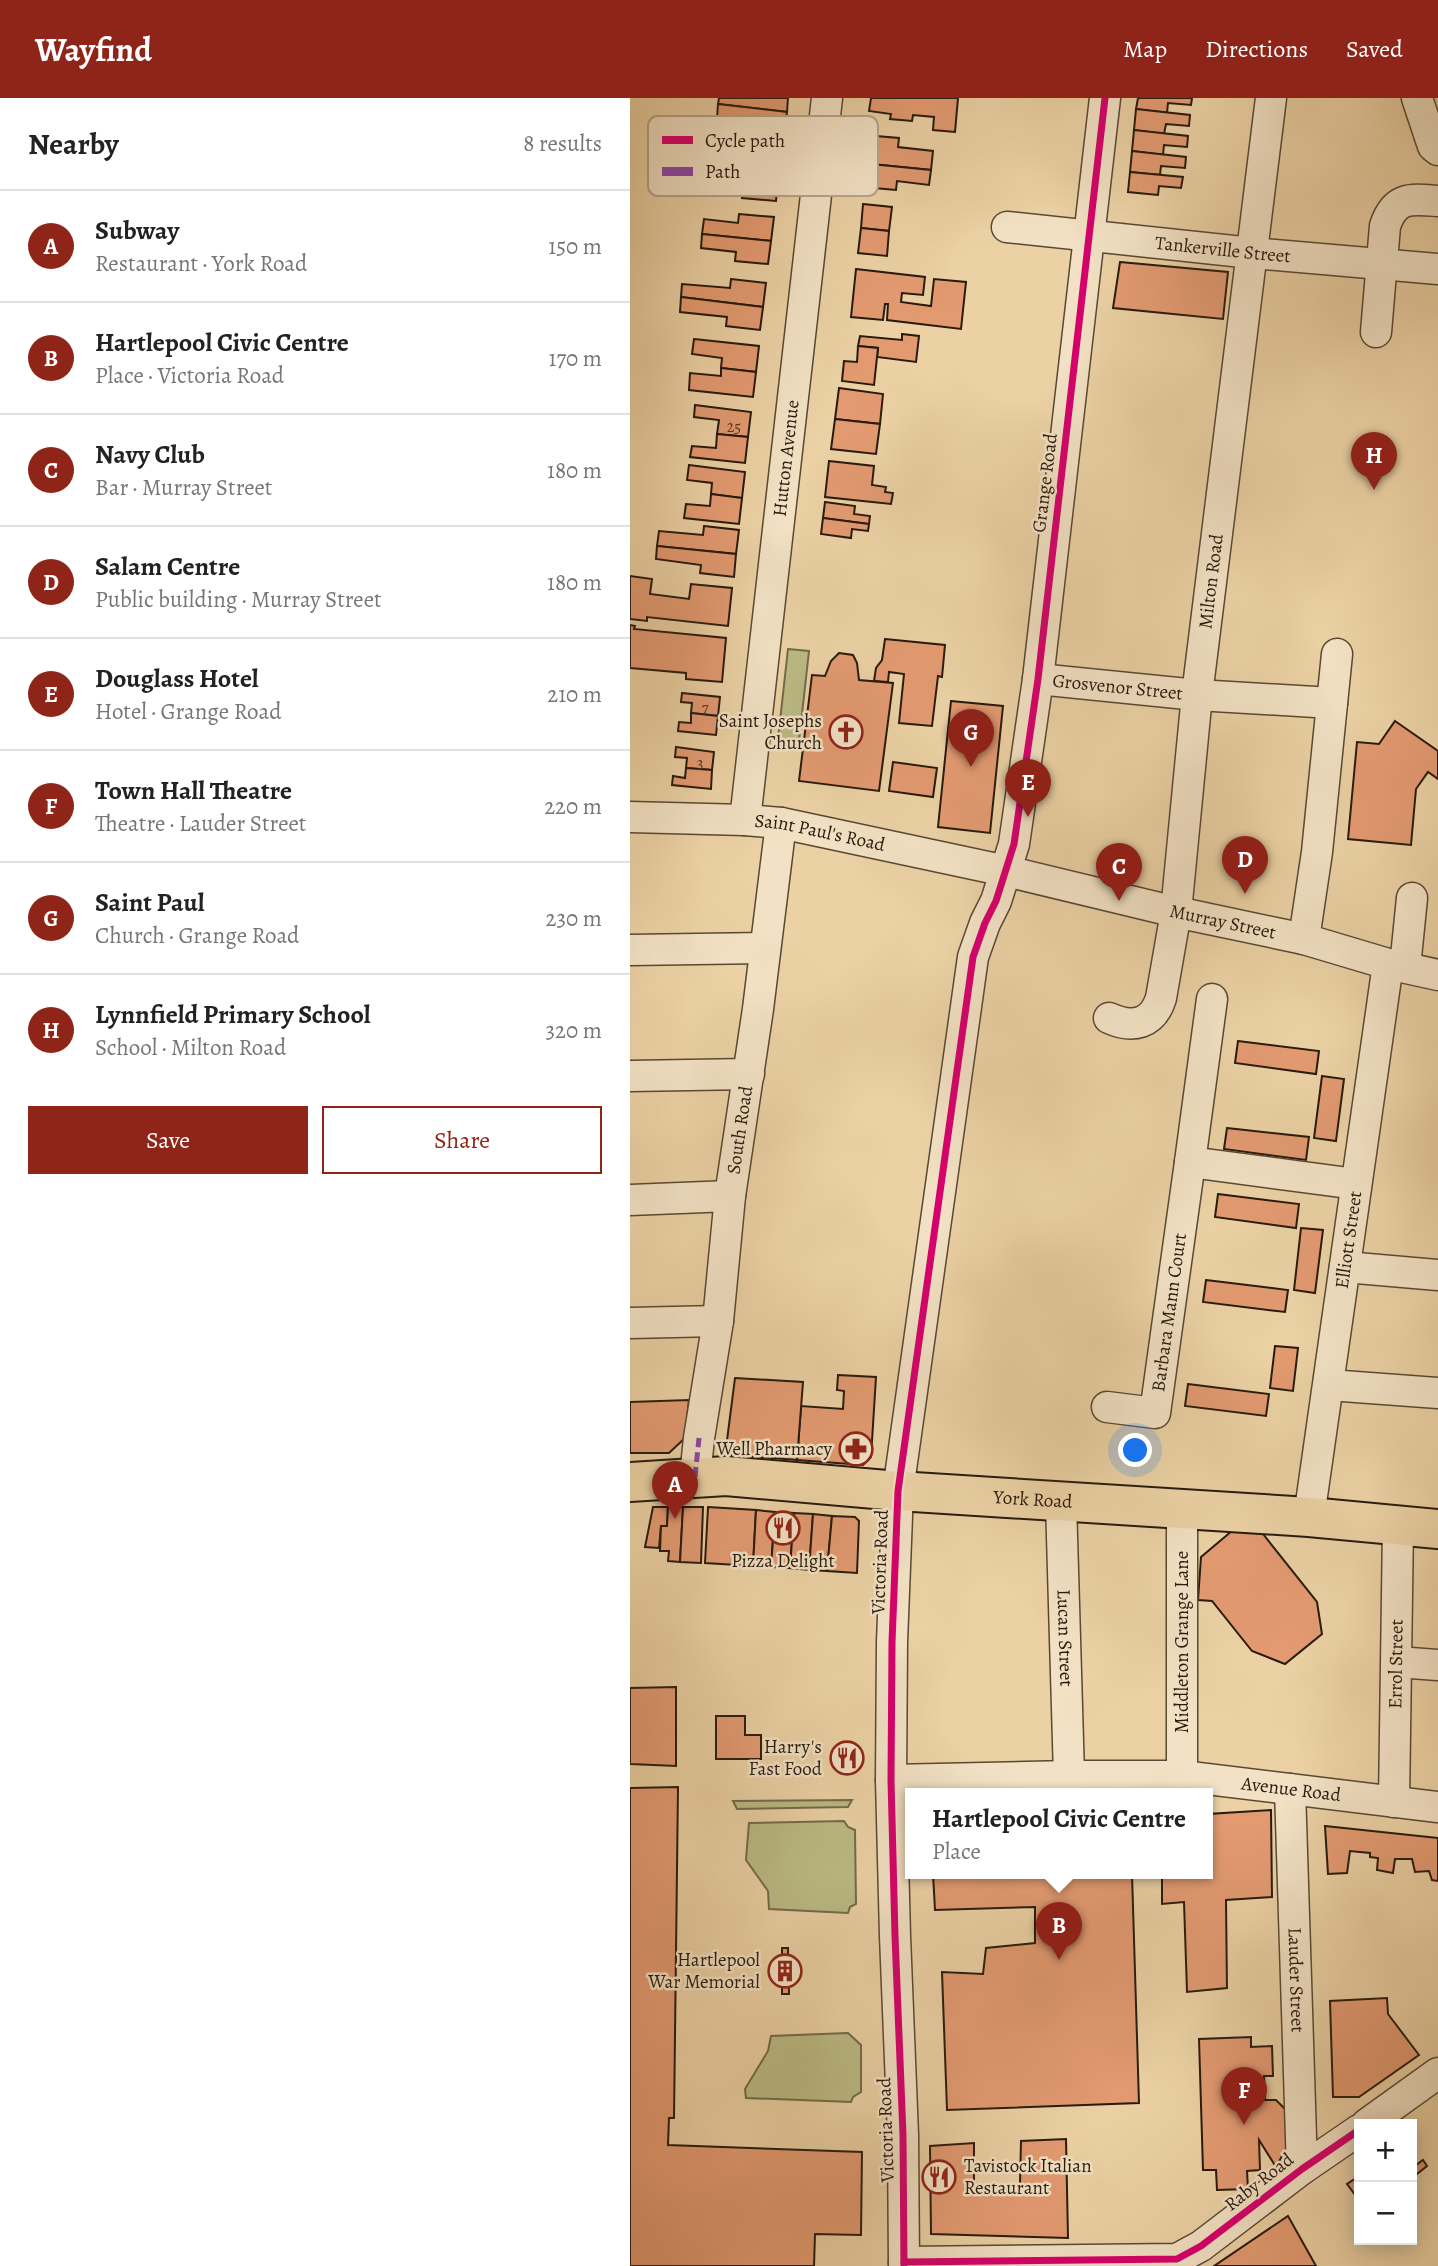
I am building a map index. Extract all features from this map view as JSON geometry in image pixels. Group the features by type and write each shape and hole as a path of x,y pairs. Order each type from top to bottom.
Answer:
{"main road":[{"name":"York Road","path":"630,1482 726,1476 898,1491 1309,1517 1438,1529"}],"street":[{"name":"Hutton Avenue","path":"825,116 827,98"},
{"name":"Grange Road","path":"1006,871 1014,844 1038,679 1105,98"},
{"name":"Milton Road","path":"1109,1018 1122,1025 1141,1022 1157,1010 1161,998 1176,912 1197,695 1271,98"},
{"path":"1417,98 1433,146 1438,150"},
{"name":"Hutton Avenue","path":"745,820 816,196"},
{"path":"1376,332 1385,226 1389,213 1409,199 1438,201"},
{"name":"Tankerville Street","path":"1007,227 1252,253 1438,269"},
{"path":"1304,939 1317,852 1337,654"},
{"name":"Grosvenor Street","path":"1038,679 1197,695 1332,703"},
{"name":"Saint Paul's Road","path":"630,817 745,820 781,824 1006,871"},
{"name":"South Road","path":"695,1477 718,1321 730,1196 749,1074 781,824"},
{"name":"Murray Street","path":"1006,871 1176,912 1304,939 1438,975"},
{"name":"Victoria Road","path":"904,2264 904,2134 891,1780 892,1642 898,1491 973,957 1006,871"},
{"name":"Elliott Street","path":"1309,1517 1356,1184 1412,898"},
{"path":"630,950 765,948"},
{"name":"Barbara Mann Court","path":"1107,1407 1156,1413 1212,999"},
{"path":"630,1076 749,1074"},
{"path":"1190,1162 1356,1184"},
{"path":"630,1200 730,1196"},
{"path":"1345,1267 1438,1275"},
{"path":"630,1323 718,1321"},
{"path":"1329,1385 1438,1393"},
{"name":"Lucan Street","path":"1061,1502 1069,1776"},
{"name":"Middleton Grange Lane","path":"1182,1508 1182,1776"},
{"name":"Errol Street","path":"1394,1802 1398,1526"},
{"path":"1397,1662 1438,1665"},
{"name":"Avenue Road","path":"891,1780 1182,1776 1438,1807"},
{"name":"Lauder Street","path":"1290,1789 1302,2169"},
{"path":"1374,2119 1438,2073"},
{"name":"Raby Road","path":"904,2264 1177,2259 1201,2246 1302,2169 1354,2133"}],"shaded area":[{"path":"788,649 809,651 798,750 777,748"},
{"path":"852,1800 848,1807 737,1809 733,1801"},
{"path":"844,1821 848,1827 855,1830 856,1904 850,1907 848,1913 769,1909 768,1891 746,1860 749,1823"},
{"path":"848,2033 861,2045 861,2092 853,2097 851,2102 746,2098 745,2089 768,2051 771,2036"}],"building":[{"path":"719,98 788,98 787,112 718,104"},
{"path":"871,98 958,98 955,132 933,130 934,117 913,115 912,121 890,119 891,114 869,111"},
{"path":"1138,98 1192,98 1191,105 1168,103 1167,113 1136,109"},
{"path":"718,104 787,112 786,116 717,116"},
{"path":"1136,109 1190,115 1189,126 1166,124 1164,134 1134,130"},
{"path":"1134,130 1188,136 1187,147 1164,145 1163,155 1132,151"},
{"path":"878,136 899,138 898,147 933,151 931,170 878,165"},
{"path":"1132,151 1186,157 1185,168 1161,166 1160,175 1130,172"},
{"path":"878,165 931,170 929,185 897,181 896,190 878,188"},
{"path":"1130,172 1183,177 1181,188 1159,186 1158,195 1128,192"},
{"path":"742,196 776,196 776,201"},
{"path":"863,204 892,207 889,231 861,228"},
{"path":"739,214 774,217 771,241 702,234 704,219 738,223"},
{"path":"861,228 889,231 887,256 858,253"},
{"path":"702,234 771,241 768,264 735,261 736,252 701,248"},
{"path":"1120,262 1228,272 1223,319 1113,308"},
{"path":"856,269 925,277 923,295 902,293 901,302 931,306 934,279 966,282 961,329 887,320 888,304 885,304 883,320 851,317"},
{"path":"731,279 766,283 763,307 681,297 682,284 730,288"},
{"path":"681,297 763,307 760,330 726,326 727,317 680,312"},
{"path":"902,334 919,336 916,362 877,357 878,348 858,346 860,336 902,340"},
{"path":"694,339 759,346 756,372 721,368 722,358 692,354"},
{"path":"858,346 878,348 874,385 842,381 844,361 857,362"},
{"path":"721,368 756,372 753,397 689,390 690,373 721,376"},
{"path":"839,388 883,394 880,424 835,419"},
{"path":"695,405 751,412 748,437 717,434 719,420 694,417"},
{"path":"835,419 880,424 876,454 831,449"},
{"path":"717,434 748,437 745,463 690,457 692,446 716,448"},
{"path":"829,461 874,466 872,485 886,487 885,492 893,493 891,504 825,497"},
{"path":"689,465 745,472 742,498 711,494 712,483 687,480"},
{"path":"711,494 742,498 739,524 684,518 686,504 710,506"},
{"path":"825,502 855,506 854,514 870,516 869,524 823,518"},
{"path":"823,518 869,524 868,531 852,529 851,538 821,534"},
{"path":"704,526 739,530 736,554 657,546 659,531 703,535"},
{"path":"657,546 736,554 734,577 700,573 701,565 656,559"},
{"path":"630,576 652,579 650,594 689,599 691,584 732,588 728,626 647,617 647,621 630,619"},
{"path":"630,625 635,626 634,629 726,638 722,682 686,679 686,673 630,668"},
{"path":"885,639 945,645 942,677 938,676 932,726 899,723 904,674 889,672 888,682 874,681 876,668 882,660"},
{"name":"Saint Josephs Church","path":"839,653 853,655 859,680 893,683 879,791 799,781 812,675 825,676 831,661"},
{"path":"682,693 720,697 718,716 691,713 692,703 681,702"},
{"path":"951,701 1003,706 990,833 938,827"},
{"path":"691,713 718,716 716,735 678,731 679,722 691,723"},
{"path":"1395,721 1438,751 1438,779 1428,772 1416,789 1411,845 1348,839 1357,742 1379,744"},
{"path":"676,747 714,752 712,770 686,768 687,758 675,757"},
{"path":"893,762 937,768 933,797 889,791"},
{"path":"686,768 712,770 711,789 672,785 673,776 685,778"},
{"path":"1238,1041 1319,1051 1316,1074 1235,1063"},
{"path":"1322,1076 1344,1079 1336,1141 1314,1138"},
{"path":"1227,1128 1309,1137 1306,1160 1224,1149"},
{"path":"1218,1194 1299,1204 1296,1228 1215,1217"},
{"path":"1301,1228 1323,1230 1315,1293 1294,1290"},
{"path":"1206,1280 1288,1290 1285,1312 1203,1302"},
{"path":"1275,1346 1298,1348 1293,1391 1270,1388"},
{"path":"838,1375 876,1377 871,1457 863,1465 797,1460 801,1406 843,1409 844,1391 837,1390"},
{"path":"735,1378 803,1382 797,1460 731,1455 726,1448"},
{"path":"1188,1384 1269,1394 1266,1416 1185,1406"},
{"path":"689,1400 685,1438 669,1453 630,1453 630,1402"},
{"path":"653,1507 668,1507 667,1526 661,1526 659,1548 645,1547"},
{"path":"668,1507 683,1507 680,1562 668,1561 669,1551 660,1551 661,1526 667,1526"},
{"path":"683,1507 703,1507 701,1563 680,1562"},
{"path":"708,1507 756,1510 753,1566 705,1563"},
{"path":"756,1510 775,1512 771,1567 753,1566"},
{"path":"775,1512 794,1513 790,1568 771,1567"},
{"path":"794,1513 813,1514 809,1570 790,1568"},
{"path":"813,1514 832,1516 827,1571 809,1570"},
{"path":"832,1516 855,1517 859,1521 857,1573 827,1571"},
{"path":"1233,1530 1263,1534 1317,1602 1322,1634 1285,1664 1252,1651 1212,1601 1198,1600 1201,1557"},
{"path":"676,1687 676,1766 630,1764 630,1688"},
{"path":"716,1716 745,1716 745,1735 761,1735 761,1759 716,1759"},
{"path":"678,1787 674,2118 669,2118 668,2145 862,2152 861,2235 815,2234 814,2266 630,2266 630,1788"},
{"path":"1271,1810 1272,1897 1226,1900 1227,1988 1187,1992 1184,1902 1162,1904 1162,1879 1213,1879 1213,1814"},
{"path":"1325,1826 1438,1838 1438,1881 1432,1880 1429,1871 1415,1872 1412,1859 1395,1859 1393,1873 1377,1870 1378,1858 1370,1857 1370,1853 1350,1851 1347,1873 1328,1874"},
{"path":"933,1879 1132,1879 1139,2103 947,2110 942,1972 983,1974 986,1948 1035,1943 1035,1907 935,1910"},
{"name":"Hartlepool War Memorial","path":"782,1948 788,1948 789,1994 782,1994"},
{"path":"1387,1998 1388,2014 1419,2055 1359,2097 1333,2097 1330,2001"},
{"path":"1251,2037 1251,2047 1272,2046 1273,2076 1264,2076 1265,2100 1276,2100 1286,2110 1287,2147 1276,2167 1259,2140 1260,2170 1247,2171 1248,2189 1217,2190 1216,2170 1203,2170 1199,2039"},
{"path":"1066,2139 1068,2238 931,2234 930,2146 974,2143 974,2188 1020,2184 1021,2141"},
{"path":"1423,2160 1427,2166 1417,2174 1417,2164"},
{"path":"1354,2179 1354,2193 1347,2184"},
{"path":"1288,2216 1316,2266 1214,2266"}],"marked path":[{"path":"695,1477 699,1438"}],"cycle path":[{"path":"904,2266 903,2135 891,1780 892,1642 898,1491 973,957 996,901 1014,844 1038,679 1105,98"},
{"path":"904,2262 1177,2259 1201,2246 1302,2169 1354,2133"}],"place":[{"name":"Lynnfield Primary School","path":"1374,490"},
{"name":"Saint Josephs Church","path":"846,732"},
{"name":"Saint Paul","path":"971,767"},
{"name":"Douglass Hotel","path":"1028,817"},
{"name":"Salam Centre","path":"1245,894"},
{"name":"Navy Club","path":"1119,901"},
{"name":"Well Pharmacy","path":"856,1449"},
{"name":"Subway","path":"675,1519"},
{"name":"Pizza Delight","path":"783,1528"},
{"name":"Harry's Fast Food","path":"847,1758"},
{"name":"Hartlepool Civic Centre","path":"1059,1960"},
{"name":"Hartlepool War Memorial","path":"785,1971"},
{"name":"Town Hall Theatre","path":"1244,2125"},
{"name":"Tavistock Italian Restaurant","path":"939,2177"}]}
